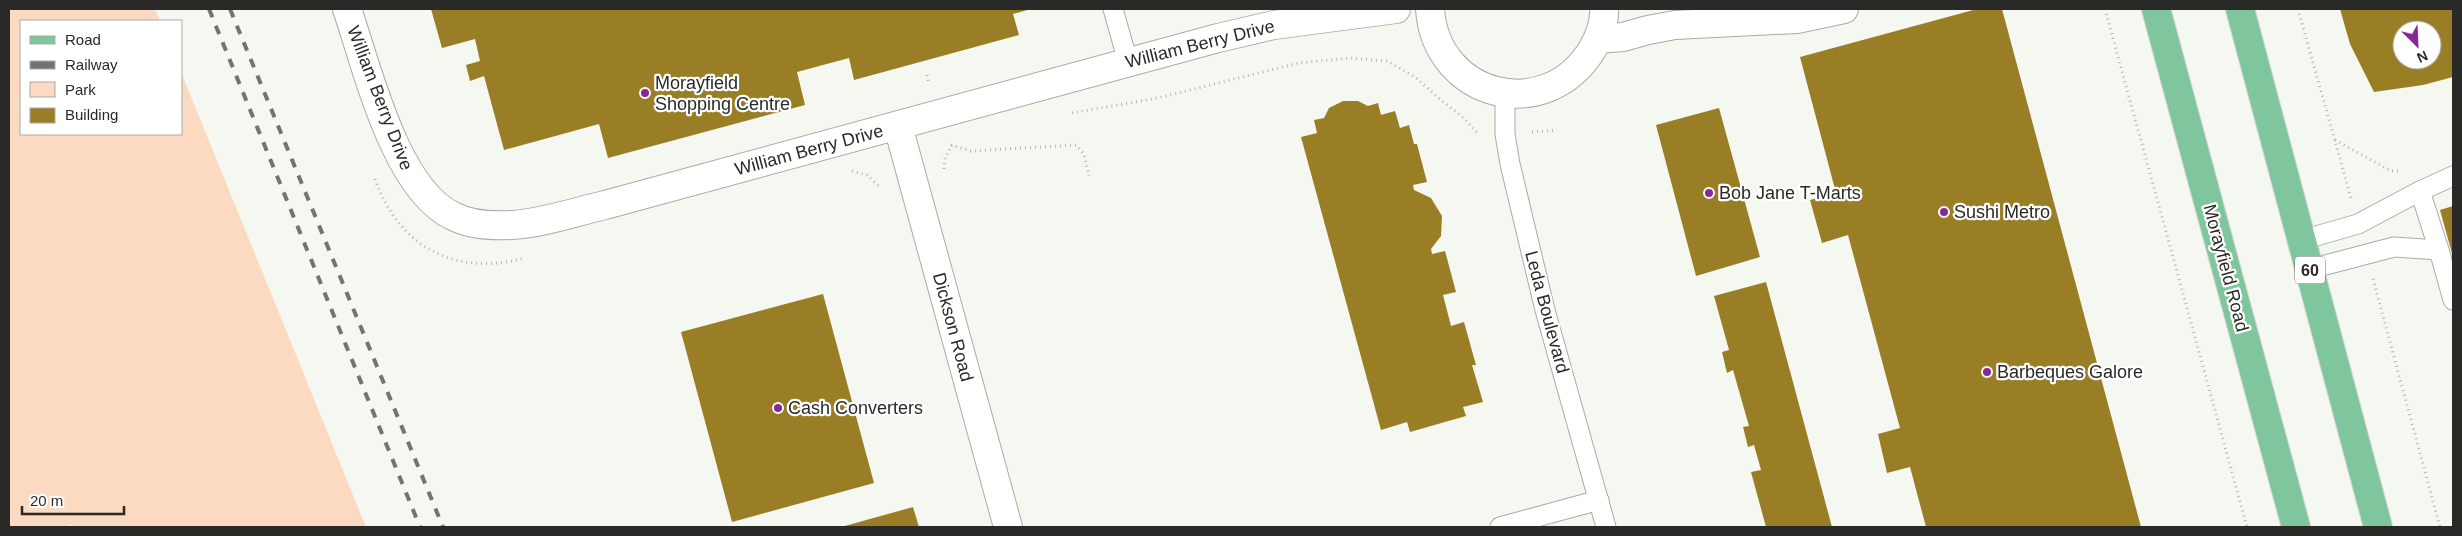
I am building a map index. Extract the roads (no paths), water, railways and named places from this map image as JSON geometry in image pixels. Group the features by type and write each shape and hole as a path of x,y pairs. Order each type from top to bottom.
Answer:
{"main road":[{"name":"Morayfield Road","path":"2156,9 2296,527"},
{"name":"60","path":"2240,9 2378,527"}],"street":[{"name":"William Berry Drive","path":"347,9 384,118 411,178 437,206 453,217 471,222 502,225 536,221 605,205 1128,62 1274,25 1396,9"},
{"path":"1430,9 1431,27 1441,51 1458,72 1480,86 1505,94 1534,93 1561,82 1584,64 1598,39 1604,9"},
{"path":"1598,39 1623,38 1648,30 1675,25 1797,19 1844,9"},
{"name":"Dickson Road","path":"898,126 1008,527"}],"lane":[{"path":"1113,9 1128,62"},
{"name":"Leda Boulevard","path":"1505,94 1505,134 1510,164 1545,310 1606,527"},
{"path":"2302,240 2358,224 2453,176"},
{"path":"2420,191 2453,300"},
{"path":"2310,269 2366,252 2394,247 2438,250"},
{"path":"1500,527 1599,500"}],"railway":[{"path":"209,9 420,527"},
{"path":"230,9 443,527"}],"place":[{"name":"Morayfield Shopping Centre","path":"645,93"},
{"name":"Bob Jane T-Marts","path":"1709,193"},
{"name":"Sushi Metro","path":"1944,212"},
{"name":"Barbeques Galore","path":"1987,372"},
{"name":"Cash Converters","path":"778,408"}]}
